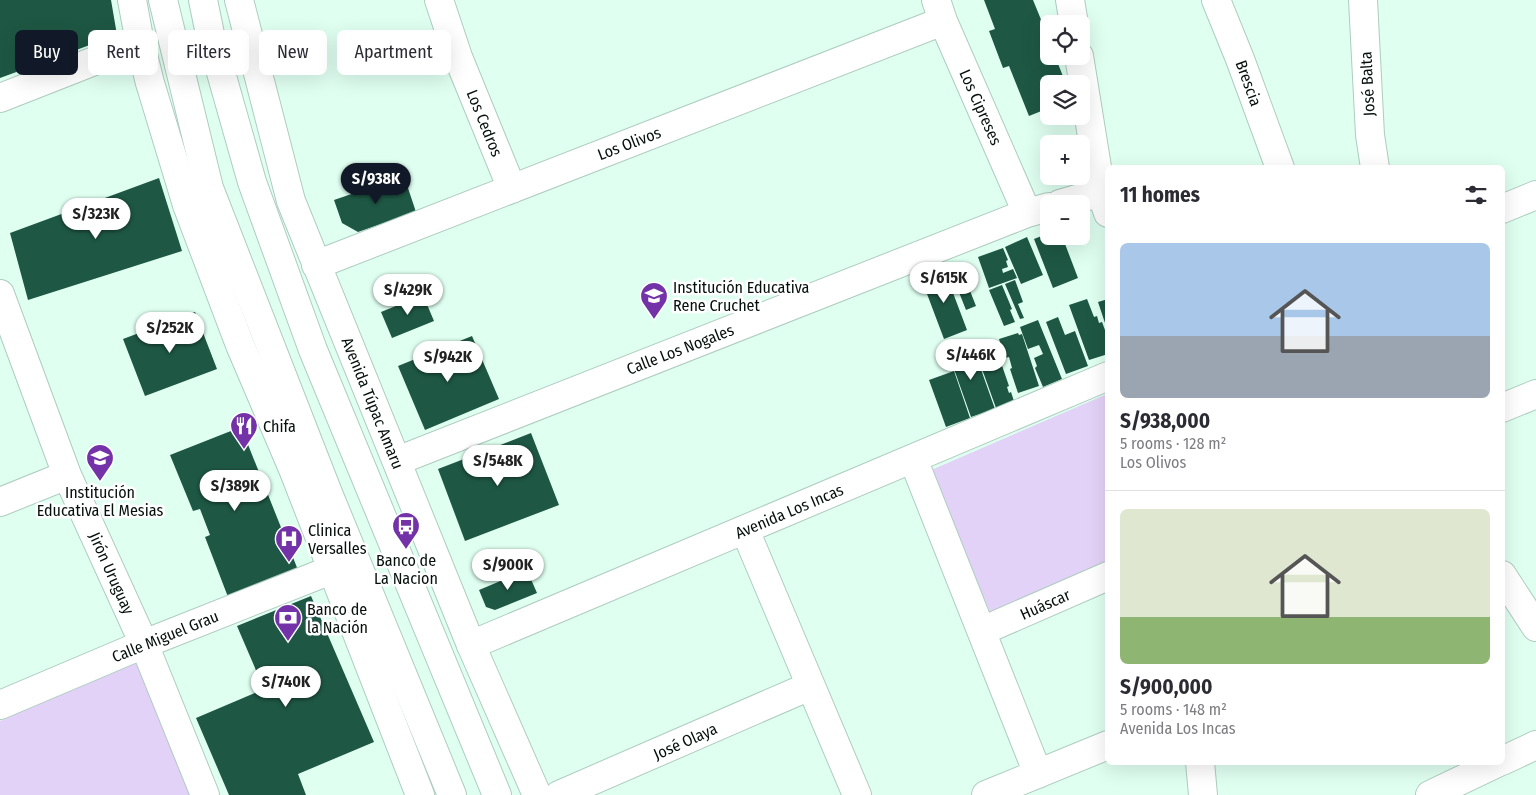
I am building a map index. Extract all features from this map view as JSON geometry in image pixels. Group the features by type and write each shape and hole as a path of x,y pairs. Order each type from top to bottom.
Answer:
{"main road":[{"path":"132,0 138,30"},
{"path":"163,0 209,188 328,493 452,795"},
{"path":"203,0 210,34 252,182 313,350 497,795"},
{"name":"Avenida Túpac Amaru","path":"239,0 291,201 471,645 537,795"},
{"name":"Los Cedros","path":"439,0 458,56 512,189"},
{"path":"1070,0 1072,15"},
{"name":"Brescia","path":"1216,0 1279,165"},
{"name":"José Balta","path":"1363,0 1370,135 1375,165"},
{"name":"Los Olivos","path":"316,265 512,189 939,11"},
{"name":"Los Cipreses","path":"939,11 1038,210"},
{"path":"0,98 88,63"},
{"path":"1081,65 1104,203 1090,203"},
{"path":"148,75 187,205 240,345 293,469 420,795"},
{"path":"1505,208 1536,195"},
{"name":"Calle Los Nogales","path":"397,461 1038,210"},
{"name":"Jirón Uruguay","path":"0,294 67,476 144,644 205,795"},
{"name":"Avenida Los Incas","path":"471,645 1105,377"},
{"path":"1505,407 1536,394"},
{"path":"913,459 1038,774"},
{"path":"0,502 67,476"},
{"path":"745,530 857,795"},
{"name":"Calle Miguel Grau","path":"0,705 144,644 331,570"},
{"name":"Huáscar","path":"982,631 1105,577"},
{"path":"1518,586 1536,628"},
{"name":"José Olaya","path":"559,795 810,686"},
{"path":"1505,760 1536,745"},
{"path":"986,795 1105,746"},
{"path":"1200,765 1202,795"},
{"path":"1430,795 1495,765"}],"shaded area":[{"path":"1105,395 1105,571 994,621 929,471"},
{"path":"138,660 191,795 0,795 0,721"}],"building":[{"path":"0,0 111,0 116,30 88,30 88,46 78,49 78,30 15,30 15,72 0,78"},
{"path":"984,0 1033,0 1040,17 1040,65 1059,65 1062,75 1040,75 1040,112 1029,116 1009,66 1003,68 989,31 995,29"},
{"path":"404,176 416,212 358,232 342,223 334,200"},
{"path":"159,178 182,251 28,300 10,233"},
{"path":"1027,237 1043,275 1021,284 1005,247"},
{"path":"1040,237 1040,245 1065,245 1078,278 1053,288 1034,239"},
{"path":"1003,248 1008,260 1006,261 1008,267 1002,269 1003,273 1013,269 1017,278 989,288 978,257"},
{"path":"959,263 976,306 966,310 949,267"},
{"path":"944,269 967,330 944,339 921,278"},
{"path":"1015,280 1023,302 1018,304 1024,318 1020,319 1005,284"},
{"path":"1002,285 1015,322 1004,326 989,290"},
{"path":"423,295 434,321 392,338 381,312"},
{"path":"1087,299 1094,317 1097,316 1099,323 1102,322 1105,330 1105,355 1089,360 1069,305"},
{"path":"1105,300 1105,323 1098,302"},
{"path":"195,312 217,369 145,396 123,339"},
{"path":"1058,317 1065,335 1075,331 1088,366 1066,374 1046,322"},
{"path":"1038,320 1062,379 1043,387 1035,368 1037,366 1034,358 1043,354 1039,345 1028,349 1020,327"},
{"path":"1018,333 1019,335 1022,334 1039,386 1018,393 1010,369 1012,368 1009,357 1005,358 999,339"},
{"path":"472,336 499,399 425,430 398,366"},
{"path":"990,339 995,352 997,351 1009,386 1007,387 1009,393 1011,392 1014,401 996,408 973,344"},
{"path":"972,344 995,409 971,417 948,352"},
{"path":"954,371 970,418 946,427 929,380"},
{"path":"241,427 298,570 228,597 205,537 210,535 200,509 193,511 170,455"},
{"path":"531,433 559,505 465,541 438,469"},
{"path":"527,570 537,593 495,610 486,607 479,590"},
{"path":"311,596 374,742 298,774 306,795 229,795 196,718 264,689 237,626"}],"place":[{"name":"Institución Educativa Rene Cruchet","path":"654,320"},
{"name":"Chifa","path":"244,450"},
{"name":"Institución Educativa El Mesias","path":"100,482"},
{"name":"Banco de La Nacion","path":"406,550"},
{"name":"Clinica Versalles","path":"289,563"},
{"name":"Banco de la Nación","path":"288,642"}]}
